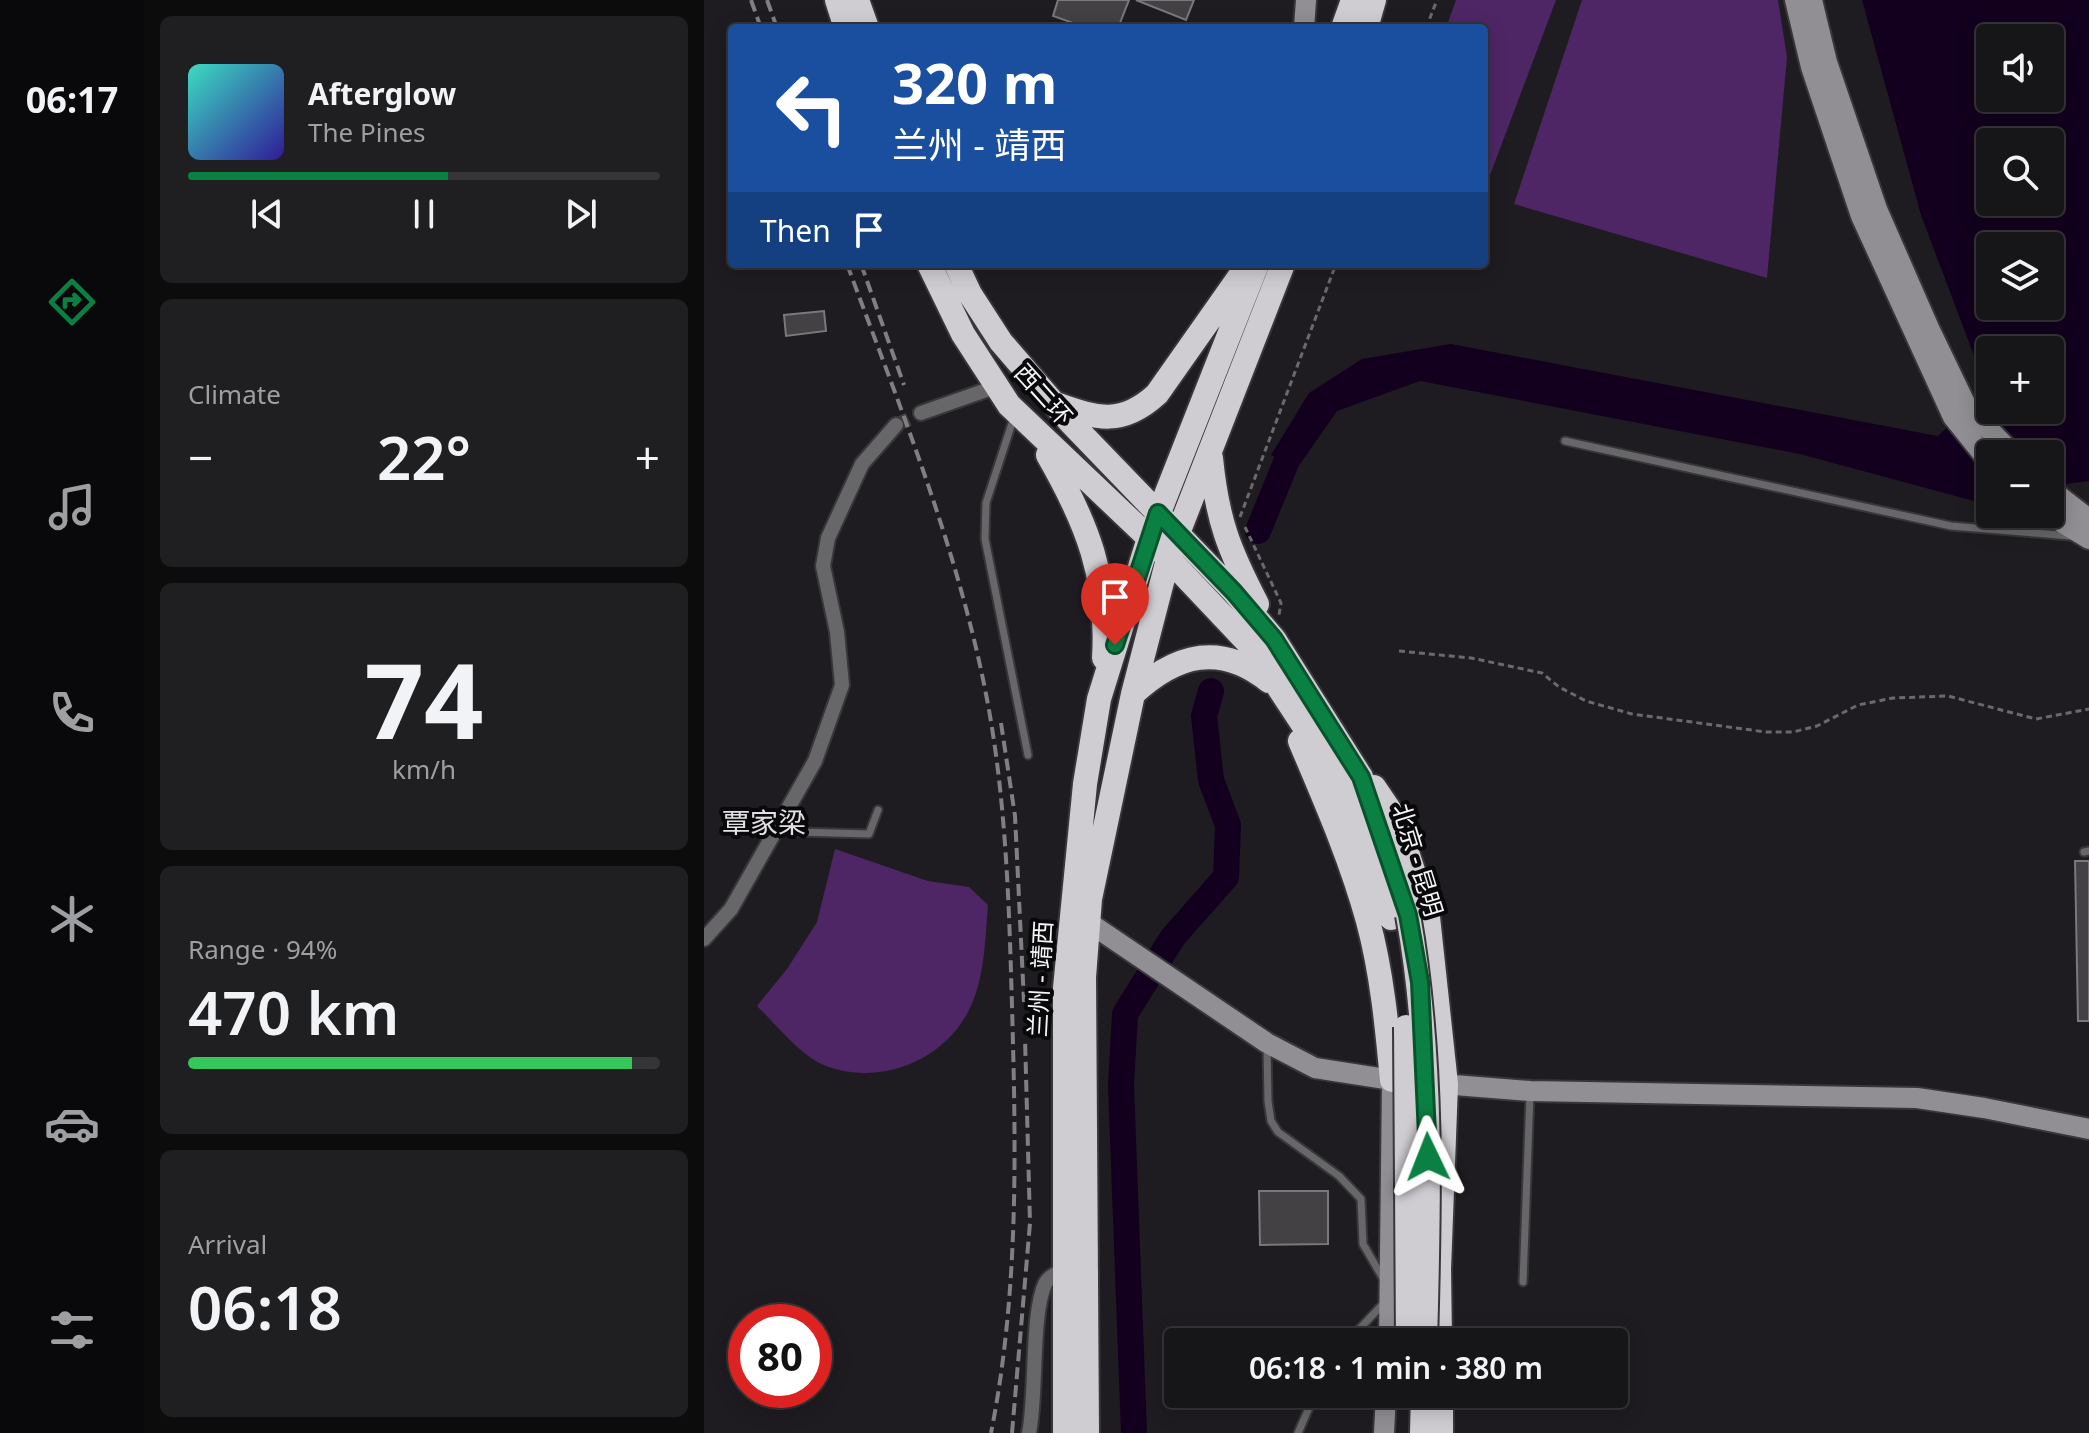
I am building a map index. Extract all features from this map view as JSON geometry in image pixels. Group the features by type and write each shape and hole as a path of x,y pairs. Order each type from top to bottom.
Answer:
{"highway":[{"path":"837,0 845,24"},
{"path":"857,0 866,24"},
{"path":"1344,24 1353,0"},
{"path":"1367,24 1374,0"},
{"name":"西二环","path":"931,268 963,334 995,387 1035,432 1168,559"},
{"name":"西二环","path":"958,268 970,294 1001,342 1158,513"},
{"path":"1055,404 1098,418 1122,416 1142,408 1157,394 1245,268"},
{"name":"兰州 - 靖西","path":"1065,1433 1065,988 1085,784 1099,699 1149,538 1255,268"},
{"name":"兰州 - 靖西","path":"1087,1433 1084,977 1090,899 1133,694 1168,559 1281,268"},
{"path":"1035,432 1078,508 1097,566 1104,646 1099,699"},
{"path":"1210,449 1215,503 1222,530 1274,639"},
{"name":"北京 - 昆明","path":"1158,513 1274,639 1361,777 1420,982 1429,1186 1425,1328"},
{"name":"北京 - 昆明","path":"1168,559 1252,647 1342,784 1399,916 1405,987 1408,1328"},
{"path":"1133,694 1166,667 1200,657 1236,662 1259,673 1278,690 1335,823 1368,921 1383,993 1392,1080"},
{"path":"1305,685 1397,821 1428,917 1446,1084 1440,1328"},
{"path":"1408,1408 1408,1433"},
{"path":"1422,1433 1423,1408"},
{"path":"1441,1408 1441,1433"}],"street":[{"path":"1304,24 1306,0"},
{"path":"1795,0 1811,67 1861,216 1976,440"},
{"path":"1812,0 1827,62 1877,209 1960,412 1995,440"},
{"path":"921,413 995,387"},
{"path":"704,939 731,909 815,761 842,685 837,632 823,566 828,538 862,464 896,425"},
{"path":"2064,501 2088,532"},
{"path":"2064,521 2088,532"},
{"path":"1088,922 1267,1043 1315,1068 1392,1080 1530,1091 1917,1098 2089,1129"},
{"path":"1390,1328 1392,1080"},
{"path":"1029,1433 1034,1410 1040,1299 1047,1281 1065,1270"},
{"path":"1384,1433 1385,1408"}],"lane":[{"path":"1015,411 986,503 985,539 1028,755"},
{"path":"1565,441 1951,526 2088,532"},
{"path":"778,826 798,832 869,834 878,810"},
{"path":"1267,1043 1271,1121 1278,1132 1339,1176 1361,1199 1363,1244 1392,1294 1360,1328"},
{"path":"1523,1282 1530,1091"},
{"path":"1298,1433 1309,1408"}],"path":[{"path":"1428,24 1437,0"},
{"path":"1274,639 1281,603 1240,516 1334,268"},
{"path":"1399,651 1471,658 1542,673 1559,687 1586,701 1632,714 1766,732 1793,732 1817,726 1858,705 1893,698 1948,696 2036,719 2089,709"}],"shaded area":[{"path":"1456,0 1556,0 1488,180 1488,24 1447,24"},
{"path":"1582,0 1778,0 1787,57 1767,278 1514,204"},
{"path":"1862,0 2089,0 2089,481 2064,484 2064,440 1976,440 1974,501 1800,454 1420,381 1337,411 1298,467 1271,455 1309,393 1362,359 1451,344 1938,436 1976,400 1976,424 2064,424 2064,336 1976,336 1976,361 1921,215"},
{"path":"835,849 928,881 969,887 988,905 981,973 968,1012 942,1044 907,1065 887,1071 846,1071 816,1061 757,1006 787,969 817,922"}],"building":[{"path":"1058,0 1129,0 1120,24 1076,24 1053,16"},
{"path":"1136,0 1194,0 1186,20"},
{"path":"824,311 826,331 786,336 784,315"},
{"path":"2075,861 2089,861 2089,1021 2078,1021"},
{"path":"1259,1191 1328,1191 1328,1244 1260,1245"}],"waterway":[{"path":"1258,531 1294,443 1302,433"},
{"path":"1134,1433 1121,1085 1125,1014 1173,937 1226,877 1228,825 1211,780 1204,716 1211,691"}],"tunnel":[{"path":"896,425 921,413"}],"railway":[{"path":"751,0 760,24"},
{"path":"767,0 776,24"},
{"path":"848,268 943,530 974,639 998,771 1009,928 1014,1220 1007,1327 991,1433"},
{"path":"862,268 904,385"},
{"path":"1001,723 1015,816 1024,1002"},
{"path":"1012,1433 1030,1223 1025,1038"}],"district":[{"name":"覃家梁","path":"764,823"}],"route":[{"path":"1115,645 1158,513 1234,592 1274,639 1305,685 1361,777 1408,915 1420,982 1428,1157"}]}
